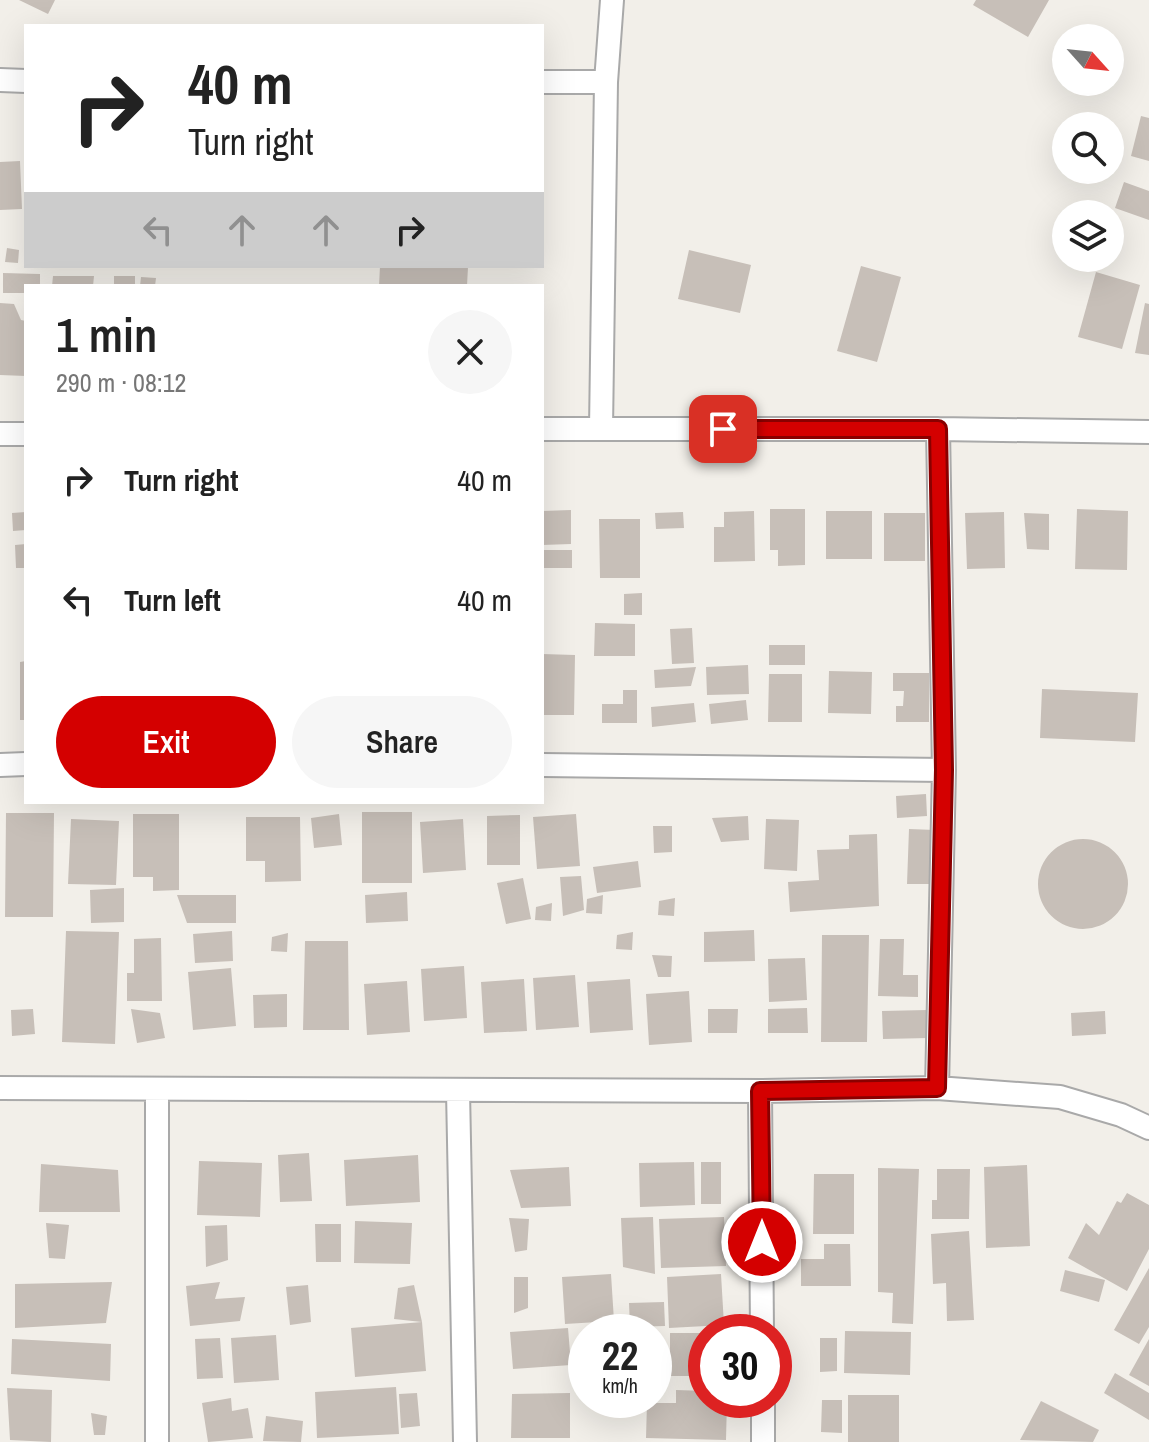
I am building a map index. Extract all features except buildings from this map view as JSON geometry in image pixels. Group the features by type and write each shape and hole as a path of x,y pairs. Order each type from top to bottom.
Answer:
{"street":[{"path":"601,429 606,82 612,0"},
{"path":"0,80 24,81"},
{"path":"544,82 606,82"},
{"path":"544,429 1149,432"},
{"path":"937,1088 944,770 938,429"},
{"path":"0,434 24,434"},
{"path":"0,765 24,764"},
{"path":"544,765 944,770"},
{"path":"0,1088 760,1091 937,1088 1060,1097 1121,1115 1149,1128"},
{"path":"157,1090 157,1442"},
{"path":"458,1091 465,1442"},
{"path":"760,1091 762,1314"},
{"path":"763,1418 763,1442"}],"route":[{"path":"723,429 938,429 944,770 937,1088 760,1091 762,1242"}]}
